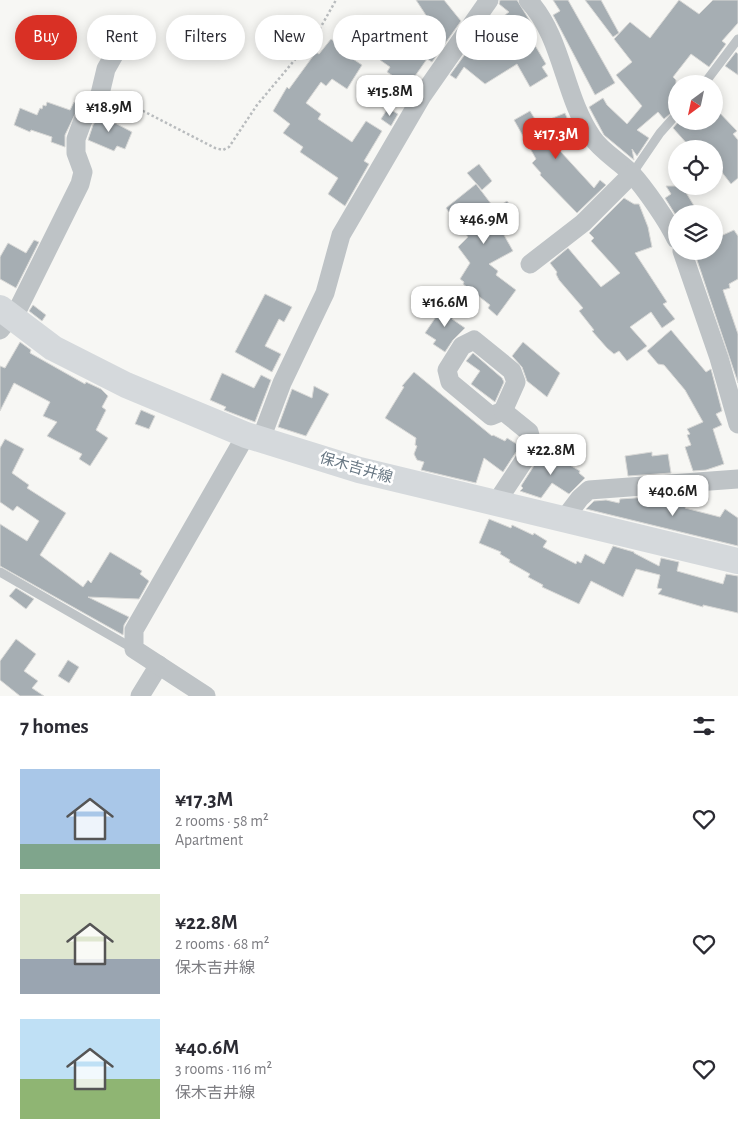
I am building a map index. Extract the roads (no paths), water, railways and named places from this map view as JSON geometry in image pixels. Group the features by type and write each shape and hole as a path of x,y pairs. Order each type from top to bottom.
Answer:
{"main road":[{"name":"保木吉井線","path":"4,318 53,348 126,385 253,437 359,470 738,561"}],"street":[{"path":"206,696 134,649 134,630 253,437 282,383 325,293 341,235 422,96 489,0"},
{"path":"528,0 539,12 554,40 563,74 578,112 592,138 632,174 668,227"},
{"path":"4,318 80,184 83,172 76,153 76,139 83,120 101,90 106,69 111,60"},
{"path":"530,264 583,223 632,174"},
{"path":"685,260 719,358 738,424"},
{"path":"496,503 533,447 529,432 503,411"},
{"path":"564,519 580,498 589,490 738,479"},
{"path":"140,696 159,664"}],"lane":[{"path":"711,75 738,39"},
{"path":"632,174 668,124"},
{"path":"0,572 134,649"}]}
